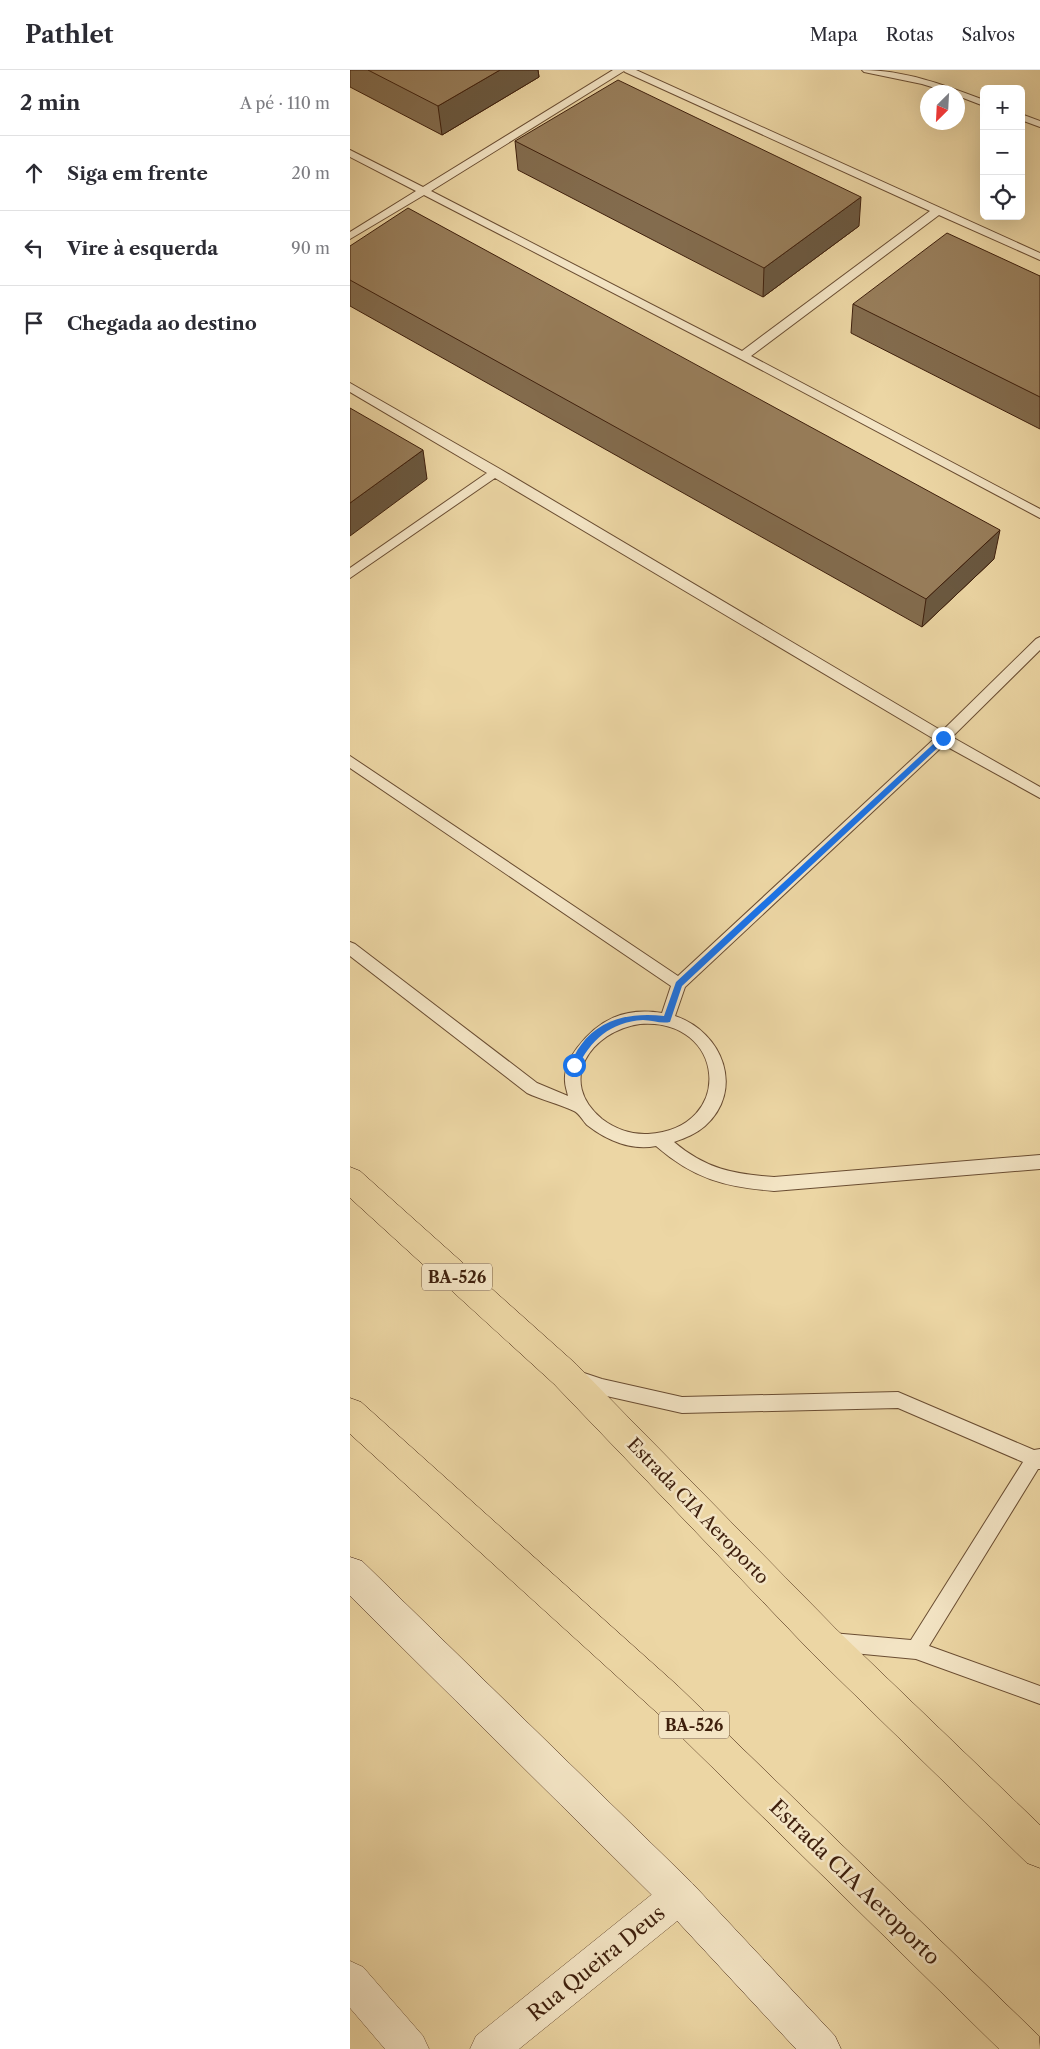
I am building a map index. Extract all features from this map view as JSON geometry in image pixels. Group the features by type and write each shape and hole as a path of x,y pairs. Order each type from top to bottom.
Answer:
{"highway":[{"name":"Estrada CIA Aeroporto","path":"350,1180 565,1374 824,1641 1040,1850"},
{"name":"Estrada CIA Aeroporto","path":"350,1413 666,1698 1026,2049"}],"main road":[{"path":"350,1573 679,1896 822,2049"},
{"name":"Rua Queira Deus","path":"489,2049 679,1896"},
{"path":"350,1980 410,2049"}],"lane":[{"path":"350,236 620,70"},
{"path":"628,70 1040,257"},
{"path":"867,70 933,85"},
{"path":"890,74 906,70"},
{"path":"965,96 980,102"},
{"path":"1025,118 1040,124"},
{"path":"350,152 423,192 743,356 1040,514"},
{"path":"743,356 937,211"},
{"path":"350,387 943,738 1040,792"},
{"path":"350,574 496,472"},
{"path":"667,1019 679,984 943,738 1040,642"},
{"path":"350,761 679,984"},
{"path":"350,948 532,1088 552,1098 578,1106"},
{"path":"643,1017 667,1019 688,1028 705,1042 716,1060 719,1080 714,1101 702,1118 684,1133 661,1141 636,1142 613,1135 592,1123 578,1106 572,1086 574,1065 584,1047 600,1031 620,1021 643,1017"},
{"path":"661,1141 680,1158 702,1171 736,1182 774,1184 1040,1162"},
{"path":"565,1374 602,1387 682,1404 898,1400 1038,1458 916,1650"},
{"path":"824,1641 916,1650 1040,1695"}],"building":[{"path":"368,70 500,70 438,106"},
{"path":"618,80 861,197 764,268 515,141"},
{"path":"408,208 1000,530 926,599 350,280 350,246"},
{"path":"947,233 1040,276 1040,397 853,304"},
{"path":"350,408 423,450 350,503"}],"route":[{"path":"574,1065 584,1047 600,1031 620,1021 643,1017 667,1019 679,984 943,738"}]}
